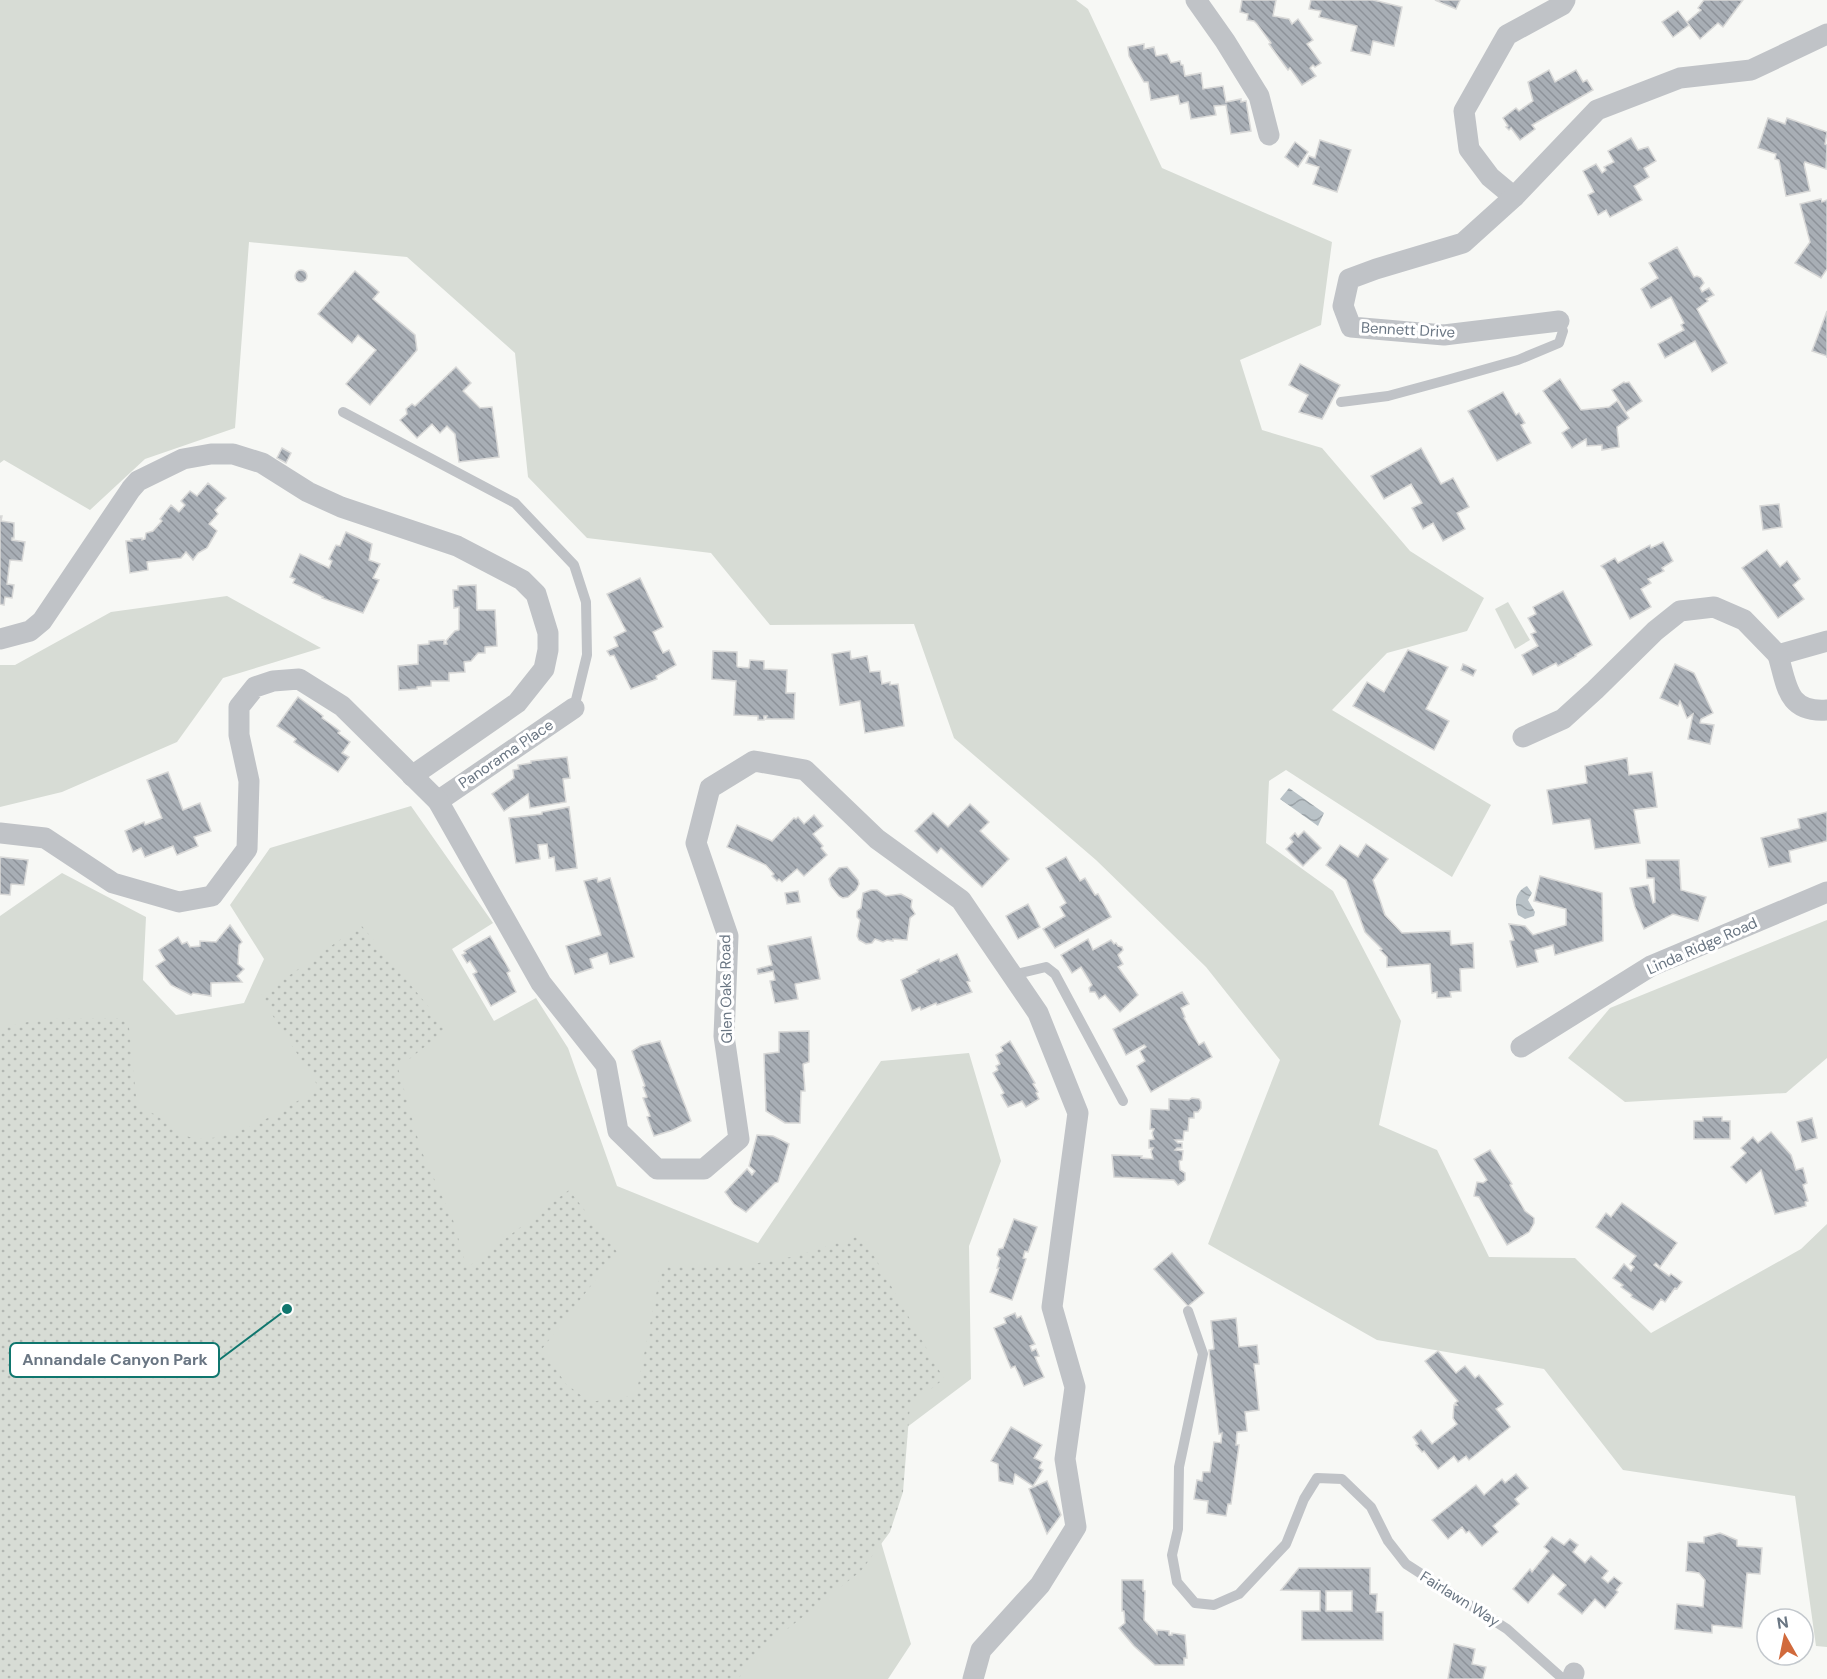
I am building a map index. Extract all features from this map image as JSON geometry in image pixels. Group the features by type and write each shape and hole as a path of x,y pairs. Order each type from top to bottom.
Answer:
{"street":[{"path":"1196,0 1259,96 1269,135"},
{"path":"1565,0 1562,5 1507,35 1464,111 1469,149 1490,177 1514,197 1597,110 1680,78 1751,70 1827,34"},
{"name":"Bennett Drive","path":"1514,197 1463,243 1349,279 1342,306 1351,327 1395,332 1444,335 1559,321"},
{"path":"0,639 30,631 42,621 138,481 183,459 211,454 233,454 262,463 308,492 341,507 457,546 522,580 536,594 548,633 548,650 544,669 517,703 412,776"},
{"path":"1523,737 1563,719 1655,631 1680,611 1714,607 1744,620 1778,655 1790,697 1801,706 1814,711 1827,710"},
{"path":"1778,655 1827,641"},
{"name":"Glen Oaks Road","path":"0,833 45,838 113,883 179,902 212,896 247,849 249,781 238,735 239,707 255,687 273,681 299,679 342,706 438,801 541,983 606,1065 618,1131 657,1169 704,1169 739,1139 724,1036 728,936 696,843 710,788 754,761 805,770 877,839 961,900 1038,1013 1078,1113 1052,1307 1075,1387 1065,1458 1076,1527 1041,1585 981,1650 973,1679"},
{"name":"Panorama Place","path":"438,801 574,708"},
{"name":"Linda Ridge Road","path":"1521,1047 1651,966 1827,892"}],"lane":[{"path":"1341,402 1388,396 1518,360 1559,343 1563,331 1559,321"},
{"path":"343,412 515,503 574,565 586,602 587,655 574,708"},
{"path":"1012,975 1046,967 1055,974 1123,1101"},
{"name":"Fairlawn Way","path":"1188,1311 1203,1354 1179,1467 1178,1529 1172,1555 1177,1582 1195,1603 1214,1605 1239,1594 1286,1544 1304,1499 1317,1478 1342,1479 1371,1507 1388,1541 1406,1564 1507,1629 1570,1677"}],"shaded area":[{"path":"0,0 1076,0 1088,9 1162,168 1332,242 1321,325 1240,360 1262,430 1322,448 1410,551 1484,598 1467,631 1387,653 1332,710 1491,805 1452,877 1286,770 1269,781 1266,843 1333,891 1401,1021 1379,1125 1437,1150 1489,1257 1575,1258 1651,1333 1801,1249 1827,1224 1827,1647 1816,1646 1815,1607 1811,1607 1795,1496 1623,1470 1544,1369 1377,1340 1208,1244 1280,1060 1206,967 1096,860 954,738 914,624 770,625 711,553 587,538 528,477 515,353 407,257 249,242 235,428 145,459 90,510 4,460 0,463"},
{"path":"227,596 321,648 223,678 177,742 62,792 0,807 0,665 15,665 111,612"},
{"path":"1508,602 1530,640 1515,649 1495,609"},
{"path":"411,806 493,923 452,949 494,1021 536,998 568,1048 617,1186 758,1243 881,1061 969,1053 1001,1161 969,1246 971,1379 858,1464 911,1644 888,1679 0,1679 0,916 62,873 146,917 143,980 176,1015 244,1003 264,959 230,905 270,848"},
{"path":"1827,920 1827,1058 1786,1093 1625,1102 1568,1058 1610,1008"},
{"path":"361,925 447,1029 398,1068 421,1150 453,1220 467,1268 569,1190 617,1252 542,1349 566,1384 590,1402 636,1395 662,1265 738,1267 796,1256 862,1235 944,1379 910,1405 903,1492 890,1532 861,1571 762,1649 738,1679 0,1679 0,1028 42,1019 128,1018 137,1106 193,1138 223,1136 276,1114 318,1086 260,996"}],"water":[{"path":"1289,788 1324,813 1318,826 1280,799"},
{"path":"1527,886 1532,893 1528,900 1535,912 1534,916 1525,919 1518,915 1516,902 1520,891"}],"building":[{"path":"1242,0 1276,0 1273,16 1289,19 1292,24 1298,19 1313,40 1307,44 1321,63 1310,68 1316,76 1302,85 1290,68 1288,70 1257,24 1247,20 1248,14 1240,12"},
{"path":"1311,0 1373,0 1402,7 1394,46 1373,41 1370,55 1351,51 1357,26 1319,17 1321,11 1309,9"},
{"path":"1435,0 1460,0 1456,9"},
{"path":"1704,0 1743,0 1723,27 1718,23 1700,39 1687,22 1701,10 1698,8"},
{"path":"1678,11 1689,25 1673,37 1662,22"},
{"path":"1144,44 1144,49 1154,47 1156,56 1167,54 1171,63 1180,61 1185,76 1201,73 1203,89 1223,86 1226,102 1241,99 1241,102 1246,101 1251,131 1231,134 1226,105 1214,106 1216,115 1191,119 1188,102 1180,104 1178,95 1151,100 1148,82 1144,82 1129,56 1128,47"},
{"path":"1549,70 1555,82 1576,70 1583,82 1587,80 1593,90 1532,125 1535,129 1520,140 1511,128 1509,130 1506,127 1508,126 1503,118 1516,108 1519,111 1533,101 1528,82"},
{"path":"1768,118 1785,124 1787,118 1827,132 1826,169 1805,162 1804,164 1810,191 1786,196 1779,160 1775,159 1776,154 1758,148"},
{"path":"1631,138 1638,150 1648,147 1656,161 1644,168 1649,177 1634,186 1642,200 1610,217 1606,210 1598,215 1588,195 1594,192 1583,171 1596,164 1602,173 1606,170 1604,167 1614,162 1608,151"},
{"path":"1320,140 1351,150 1337,192 1313,184 1319,167 1306,163 1309,156 1315,158"},
{"path":"1295,142 1308,152 1298,167 1285,157"},
{"path":"1821,199 1822,202 1827,200 1827,269 1821,278 1795,263 1810,242 1800,204"},
{"path":"1677,247 1694,277 1701,278 1704,283 1700,288 1702,292 1709,288 1714,295 1706,299 1708,301 1697,309 1727,363 1712,372 1695,341 1665,358 1658,344 1684,330 1681,325 1684,323 1671,297 1651,308 1641,289 1658,278 1649,263"},
{"path":"301,270 307,276 301,282 295,276"},
{"path":"355,271 379,292 373,299 415,335 417,350 370,405 346,384 376,350 358,335 352,343 318,314"},
{"path":"1827,311 1827,356 1812,351"},
{"path":"1300,364 1340,385 1322,419 1299,412 1308,395 1289,385"},
{"path":"456,367 471,383 463,391 480,408 492,407 499,457 459,462 455,434 447,426 440,433 432,424 417,438 400,420 407,414 406,409 412,404 415,406"},
{"path":"1560,379 1581,410 1609,407 1617,401 1629,418 1617,427 1619,447 1602,450 1602,445 1587,446 1586,439 1572,448 1562,433 1569,428 1543,391"},
{"path":"1624,382 1629,382 1642,401 1626,412 1612,390"},
{"path":"1503,392 1516,415 1519,413 1525,423 1521,425 1531,443 1497,461 1468,411"},
{"path":"282,448 291,453 286,463 277,458"},
{"path":"1421,448 1441,484 1453,478 1469,507 1457,513 1465,529 1443,541 1433,523 1423,529 1412,508 1422,503 1411,484 1384,499 1371,476"},
{"path":"208,483 226,498 215,510 218,514 209,524 217,531 207,548 198,553 193,560 186,552 181,558 147,562 148,570 130,573 126,541 145,539 146,533 153,531 162,521 160,519 171,505 179,512 185,505 181,501 190,491 197,496"},
{"path":"1779,504 1782,527 1763,530 1760,506"},
{"path":"0,516 2,516 1,521 14,523 12,540 25,542 22,561 10,560 7,584 14,585 12,598 5,597 4,605 0,604"},
{"path":"346,532 372,544 369,560 380,564 373,578 379,580 363,613 322,598 293,583 295,579 290,577 300,554 329,568 332,561 329,559 336,545 340,546"},
{"path":"1663,542 1673,561 1662,568 1664,571 1648,579 1651,583 1641,589 1651,607 1630,619 1601,566 1615,558 1618,563 1650,545 1651,548"},
{"path":"1767,550 1780,567 1787,561 1800,579 1793,585 1804,599 1778,618 1742,568"},
{"path":"640,578 663,627 653,632 663,653 669,650 676,665 656,676 657,679 631,689 614,655 610,656 607,651 618,646 614,637 626,631 607,594"},
{"path":"476,585 477,610 495,610 497,646 485,647 485,653 478,653 471,661 464,662 465,672 449,673 449,681 431,681 431,686 399,690 398,666 418,664 418,645 429,644 429,641 444,640 444,644 447,644 446,641 455,631 459,630 459,607 454,608 453,590 458,590 458,586"},
{"path":"1563,591 1592,645 1558,666 1556,663 1533,675 1522,655 1538,646 1531,634 1536,632 1528,618 1536,614 1533,607"},
{"path":"1408,650 1448,667 1426,709 1449,721 1434,750 1353,706 1367,682 1384,692"},
{"path":"713,651 737,652 738,667 749,668 750,660 764,661 764,669 787,670 786,693 795,693 794,719 766,719 767,716 764,716 764,720 758,720 758,716 734,715 736,681 712,679"},
{"path":"850,651 851,659 867,656 870,672 880,671 882,684 890,682 890,685 898,684 904,726 865,733 860,701 840,705 832,654"},
{"path":"1463,664 1476,670 1473,676 1461,670"},
{"path":"1675,664 1694,673 1713,713 1701,719 1700,723 1714,725 1710,744 1688,739 1693,714 1687,718 1680,701 1678,706 1660,698"},
{"path":"298,697 323,716 322,718 340,731 338,733 350,742 342,753 349,757 338,772 294,742 296,739 277,726"},
{"path":"567,757 570,778 563,779 566,802 530,808 528,794 504,811 492,794 514,778 513,770 519,769 518,765 531,763 531,761"},
{"path":"1627,758 1629,775 1652,772 1657,807 1634,810 1640,843 1595,849 1590,819 1553,824 1547,790 1587,783 1585,766"},
{"path":"168,772 183,810 200,803 211,831 194,837 198,846 177,855 173,846 145,857 141,848 133,852 125,831 144,822 145,825 162,818 147,780"},
{"path":"970,804 989,822 980,831 1009,859 982,887 941,848 937,853 915,831 933,813 948,827"},
{"path":"569,807 577,868 556,871 554,857 549,858 547,844 538,845 540,859 516,863 509,818 542,814 542,812"},
{"path":"1827,812 1827,841 1789,851 1791,862 1769,867 1761,838 1800,828 1798,819"},
{"path":"814,815 823,826 813,834 827,855 804,876 797,869 782,882 779,879 777,881 766,865 727,847 737,825 772,841 794,818 798,817 804,824"},
{"path":"1304,831 1321,848 1303,866 1286,849 1293,842 1290,838 1295,833 1298,837"},
{"path":"1366,844 1388,859 1373,880 1385,915 1402,933 1450,931 1451,945 1473,943 1474,968 1460,969 1461,991 1450,992 1451,997 1437,998 1437,992 1432,993 1430,964 1387,967 1387,957 1380,950 1382,949 1365,932 1346,880 1326,865 1340,845 1358,857"},
{"path":"0,857 28,860 24,885 11,884 10,895 0,894"},
{"path":"1066,857 1080,881 1085,878 1095,895 1098,894 1111,917 1055,948 1043,929 1065,916 1060,907 1066,903 1046,868"},
{"path":"1646,860 1679,860 1681,890 1706,897 1698,921 1673,914 1644,929 1630,888 1648,885 1653,903 1655,902 1654,878 1647,878"},
{"path":"847,867 859,884 848,897 843,898 831,886 829,879 839,868"},
{"path":"1540,876 1602,893 1603,941 1555,955 1553,945 1535,950 1538,962 1517,967 1510,941 1514,940 1509,924 1525,926 1533,935 1566,925 1566,909 1534,901"},
{"path":"597,878 598,882 610,878 634,957 610,964 607,953 590,959 593,968 575,974 566,946 601,935 584,881"},
{"path":"877,890 886,896 901,894 912,900 911,907 915,914 910,918 907,940 893,939 893,941 883,942 875,939 872,943 866,944 859,940 857,936 860,920 857,917 857,911 861,908 863,893"},
{"path":"798,891 800,902 787,904 785,893"},
{"path":"1028,904 1040,927 1018,939 1006,916"},
{"path":"230,925 242,942 239,945 238,964 244,969 237,976 242,982 211,983 211,996 193,993 191,995 171,985 156,966 165,960 159,950 178,937 182,944 187,942 190,947 200,946 200,941 216,942"},
{"path":"490,936 510,971 507,973 516,992 491,1006 473,974 477,972 470,961 467,963 462,955 466,953 464,951"},
{"path":"811,937 820,979 795,984 798,999 775,1003 770,981 775,980 773,971 758,974 757,969 772,965 768,946"},
{"path":"1088,939 1093,950 1111,940 1122,947 1123,950 1118,955 1123,964 1118,967 1138,995 1120,1012 1105,995 1099,999 1095,992 1090,992 1089,988 1092,985 1081,967 1072,973 1061,955"},
{"path":"957,954 970,981 967,982 972,992 937,1005 936,1003 921,1010 920,1007 912,1011 901,980 939,959 940,962"},
{"path":"1182,992 1189,1004 1181,1008 1184,1018 1199,1045 1204,1042 1212,1057 1151,1092 1137,1066 1145,1061 1140,1051 1146,1047 1144,1045 1126,1055 1113,1029"},
{"path":"809,1031 809,1062 803,1064 805,1091 801,1091 800,1123 785,1123 766,1111 764,1054 779,1052 779,1032"},
{"path":"660,1041 691,1121 654,1136 643,1098 647,1097 643,1087 645,1086 632,1051 640,1046"},
{"path":"1010,1041 1038,1092 1036,1093 1039,1099 1026,1107 1022,1101 1008,1107 1001,1095 1004,1093 993,1073 998,1070 996,1066 1000,1064 996,1055 1003,1051 1001,1047"},
{"path":"1169,1099 1189,1100 1199,1099 1201,1108 1198,1112 1194,1112 1194,1118 1189,1118 1188,1131 1184,1131 1183,1140 1175,1140 1182,1143 1182,1148 1175,1150 1183,1151 1182,1160 1179,1161 1180,1170 1185,1173 1185,1180 1178,1185 1174,1180 1114,1177 1112,1155 1142,1156 1141,1158 1153,1159 1151,1151 1153,1148 1149,1148 1149,1140 1154,1139 1152,1133 1154,1129 1150,1129 1151,1109 1169,1110"},
{"path":"1703,1117 1722,1117 1722,1121 1730,1121 1730,1139 1694,1139 1694,1121 1703,1121"},
{"path":"1812,1118 1817,1138 1802,1142 1797,1122"},
{"path":"1771,1132 1791,1155 1796,1170 1803,1168 1807,1183 1803,1185 1808,1201 1805,1202 1806,1206 1775,1214 1761,1170 1746,1183 1731,1167 1746,1153 1741,1148 1753,1137 1758,1143"},
{"path":"757,1135 773,1136 789,1144 778,1182 746,1212 734,1204 725,1192 747,1169 752,1175 755,1171 749,1166"},
{"path":"1490,1150 1512,1184 1510,1185 1525,1211 1534,1218 1529,1232 1507,1245 1479,1197 1474,1196 1477,1182 1483,1183 1487,1180 1474,1159"},
{"path":"1622,1203 1677,1243 1660,1267 1656,1263 1654,1265 1682,1282 1665,1302 1661,1299 1653,1310 1631,1297 1632,1295 1621,1287 1623,1285 1613,1278 1624,1264 1631,1271 1634,1267 1630,1264 1636,1256 1596,1227 1606,1213 1611,1217"},
{"path":"1014,1219 1037,1227 1028,1252 1025,1251 1023,1258 1026,1259 1012,1300 990,1292 999,1268 997,1268 1000,1258 997,1255 999,1249 1003,1248"},
{"path":"1172,1253 1204,1293 1188,1306 1154,1269"},
{"path":"1015,1313 1017,1318 1021,1316 1035,1344 1030,1346 1032,1351 1036,1349 1039,1356 1035,1357 1044,1377 1024,1386 1015,1366 1011,1368 994,1328 1006,1323 1004,1318"},
{"path":"1236,1318 1239,1347 1257,1345 1259,1364 1254,1364 1259,1410 1245,1412 1247,1431 1237,1432 1236,1445 1239,1445 1231,1504 1228,1504 1226,1516 1207,1513 1208,1501 1194,1499 1197,1480 1202,1481 1203,1472 1210,1472 1214,1442 1221,1443 1222,1433 1219,1434 1209,1350 1214,1349 1211,1321"},
{"path":"1438,1351 1456,1373 1465,1366 1475,1378 1479,1375 1503,1404 1496,1409 1510,1427 1469,1460 1466,1456 1458,1462 1454,1456 1438,1469 1424,1451 1422,1452 1416,1445 1418,1444 1413,1437 1421,1430 1432,1444 1457,1424 1453,1418 1454,1405 1457,1405 1455,1403 1458,1401 1425,1361"},
{"path":"1011,1427 1042,1445 1034,1458 1042,1462 1039,1468 1043,1470 1033,1486 1015,1474 1013,1484 999,1481 998,1464 991,1461"},
{"path":"1516,1474 1528,1488 1515,1499 1519,1504 1493,1526 1498,1532 1482,1546 1469,1531 1466,1533 1462,1527 1448,1539 1432,1520 1476,1485 1484,1495 1502,1479 1505,1483"},
{"path":"1047,1481 1061,1515 1047,1534 1029,1489"},
{"path":"1720,1533 1737,1540 1737,1546 1762,1548 1760,1574 1747,1573 1742,1628 1712,1625 1712,1633 1675,1629 1677,1604 1703,1607 1705,1580 1699,1573 1686,1571 1688,1542 1704,1543 1704,1537"},
{"path":"1552,1537 1564,1545 1570,1539 1578,1545 1573,1552 1585,1563 1591,1556 1608,1571 1602,1578 1608,1583 1614,1577 1622,1583 1605,1608 1595,1599 1582,1614 1558,1594 1566,1585 1553,1574 1528,1603 1513,1589 1530,1569 1532,1572 1549,1551 1544,1547"},
{"path":"1299,1568 1370,1568 1370,1594 1377,1594 1376,1612 1383,1612 1383,1640 1302,1640 1302,1611 1320,1611 1320,1591 1281,1590","holes":["1326,1591 1352,1591 1352,1611 1326,1611"]},
{"path":"1122,1580 1143,1580 1144,1620 1157,1634 1157,1630 1169,1631 1169,1635 1172,1633 1185,1635 1187,1658 1184,1658 1184,1665 1155,1665 1134,1646 1119,1628 1125,1623 1124,1611 1122,1611"},
{"path":"1454,1644 1475,1649 1472,1664 1486,1667 1483,1679 1448,1679"}],"place":[{"name":"Annandale Canyon Park","path":"287,1309"}]}
